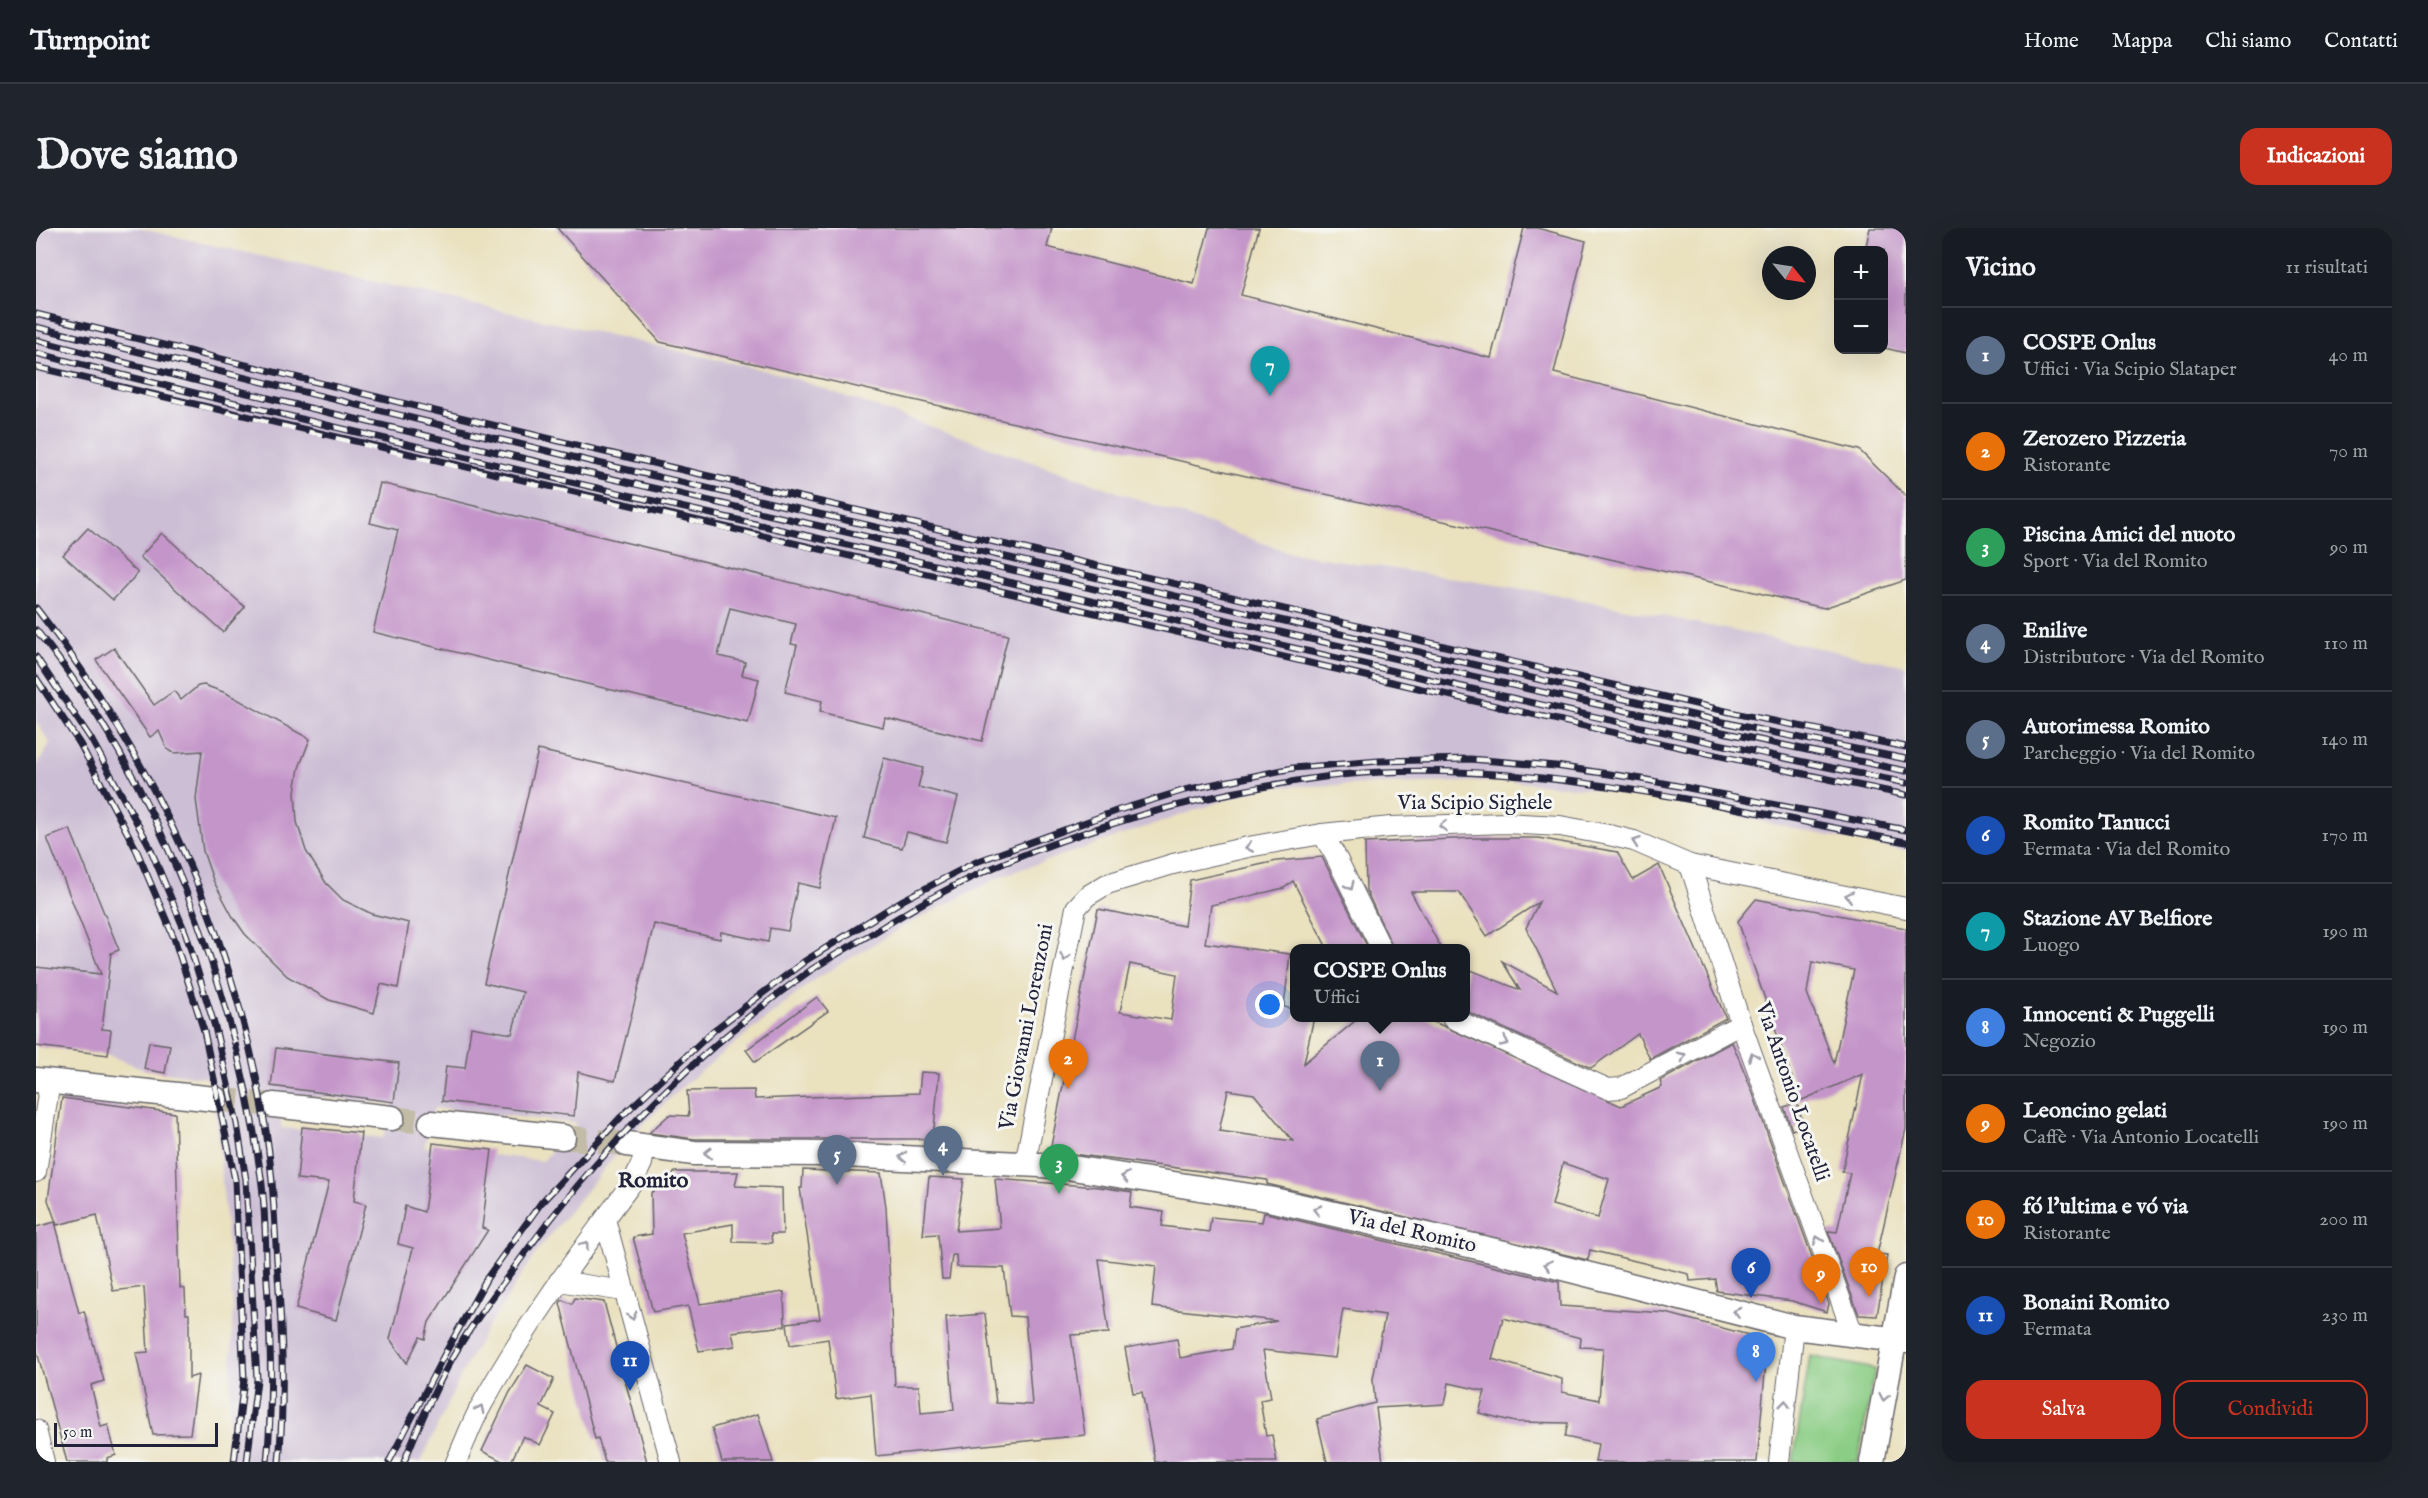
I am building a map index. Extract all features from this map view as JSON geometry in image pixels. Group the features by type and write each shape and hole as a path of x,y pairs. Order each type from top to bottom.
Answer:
{"street":[{"name":"Via Scipio Sighele","path":"1081,901 1093,891 1107,884 1173,864 1248,847 1322,834 1391,827 1505,823 1549,826 1621,837 1690,865 1906,908"},
{"path":"1322,834 1334,853 1379,944"},
{"name":"Via Antonio Locatelli","path":"1690,865 1742,1024 1852,1334"},
{"name":"Via Giovanni Lorenzoni","path":"1025,1164 1073,917 1081,901"},
{"path":"1463,1022 1608,1089 1621,1088 1742,1024"},
{"path":"36,1172 43,1081 215,1099"},
{"path":"273,1105 392,1119"},
{"path":"430,1123 563,1137"},
{"path":"456,1462 479,1409 559,1281 637,1174 642,1163 636,1145"},
{"name":"Via del Romito","path":"636,1145 694,1153 825,1154 1060,1166 1269,1199 1504,1253 1794,1327 1900,1340"},
{"path":"605,1219 671,1462"},
{"path":"1872,1462 1900,1340 1906,1277"},
{"path":"559,1281 624,1291"},
{"path":"1779,1462 1794,1327"},
{"path":"36,1430 44,1462"}],"shaded area":[{"path":"36,228 138,228 785,375 1291,553 1549,593 1906,666 1906,851 1805,831 1638,793 1508,781 1264,787 1004,875 906,925 814,980 685,1084 629,1138 539,1249 488,1327 465,1367 421,1462 228,1462 233,1305 217,1123 208,1078 144,1069 108,1055 36,1046 36,767 50,743 36,721","holes":["275,1093 392,1104 392,1105 383,1138 282,1128","434,1108 575,1123 576,1124 543,1161 424,1147"]}],"green space":[{"path":"1810,1356 1875,1369 1858,1462 1793,1462"}],"building":[{"path":"557,228 1052,228 1047,247 1194,284 1209,228 1259,228 1241,295 1491,358 1524,228 1537,228 1586,241 1554,373 1859,450 1906,496 1906,580 1824,608 660,342"},
{"path":"1870,228 1906,228 1906,353 1888,349 1888,246 1866,246"},
{"path":"380,483 1008,635 982,741 885,718 883,727 820,712 822,701 785,692 797,645 791,644 796,624 730,608 718,656 745,662 742,675 759,679 748,723 373,632 398,530 370,523"},
{"path":"88,528 138,573 113,600 63,555"},
{"path":"162,533 245,607 223,632 140,557"},
{"path":"114,648 154,705 174,691 181,700 198,686 204,685 226,693 310,739 299,768 295,792 297,822 306,851 326,883 343,900 372,914 409,923 398,988 381,984 374,1013 329,1000 287,976 245,934 213,880 203,851 196,799 202,751 174,753 167,749 159,731 150,737 96,660"},
{"path":"538,750 836,818 820,888 798,883 788,931 770,928 768,942 721,932 720,939 654,924 615,1081 578,1072 574,1116 442,1101 446,1066 465,1068 471,1027 512,1034 523,992 484,983"},
{"path":"884,758 923,768 918,787 958,797 946,842 907,832 902,848 864,838"},
{"path":"70,829 119,950 111,953 102,1029 111,1030 108,1055 36,1046 36,967 101,974 47,838"},
{"path":"1475,838 1538,838 1617,852 1633,880 1659,865 1726,1018 1650,1059 1638,1034 1591,1068 1470,1013 1470,970 1520,990 1502,961 1557,991 1526,928 1539,902 1487,936 1459,892 1411,892 1439,944 1391,944 1366,890 1365,843"},
{"path":"1322,857 1366,944 1325,944 1293,881 1284,888 1211,905 1205,943 1290,954 1284,1007 1290,1008 1290,1022 1313,1022 1304,1063 1354,1022 1434,1022 1621,1106 1662,1087 1660,1081 1732,1042 1751,1088 1829,1304 1827,1312 1792,1301 1717,1291 1715,1279 1690,1281 1689,1274 1590,1250 1588,1260 1267,1184 1267,1180 1050,1151 1098,909 1184,926 1190,880 1277,861","holes":["1130,964 1177,974 1171,1020 1120,1012","1228,1090 1254,1094 1293,1141 1219,1131","1563,1163 1609,1179 1598,1218 1552,1205"]},
{"path":"1756,899 1906,928 1906,1129 1877,1254 1887,1255 1877,1316 1859,1315 1828,1231 1837,1232 1850,1173 1842,1172 1863,1074 1800,1101 1738,921","holes":["1812,962 1854,970 1834,1063 1807,993"]},
{"path":"817,997 828,1011 755,1062 746,1050"},
{"path":"149,1042 170,1045 165,1073 144,1069"},
{"path":"276,1048 399,1063 394,1102 271,1086"},
{"path":"921,1072 939,1073 933,1139 695,1139 649,1133 669,1115 689,1116 687,1091 754,1090 755,1099 919,1093"},
{"path":"62,1098 175,1113 180,1288 185,1289 186,1314 189,1314 189,1378 198,1375 190,1434 153,1435 136,1353 148,1352 144,1287 113,1291 97,1215 57,1225 48,1200"},
{"path":"1797,1103 1804,1126 1792,1130 1784,1107"},
{"path":"302,1127 361,1133 354,1201 366,1204 336,1320 296,1309 329,1182 297,1179"},
{"path":"433,1143 492,1150 482,1228 488,1230 429,1322 425,1339 420,1337 407,1363 390,1339 413,1248 398,1244 405,1206 424,1212"},
{"path":"803,1170 881,1173 886,1207 895,1386 919,1386 921,1413 954,1410 946,1317 985,1314 996,1403 1032,1405 1025,1317 1010,1316 1004,1268 957,1267 956,1255 952,1255 949,1279 942,1279 938,1234 923,1235 929,1177 964,1179 956,1231 1000,1228 995,1179 1099,1187 1132,1192 1130,1207 1164,1212 1162,1226 1209,1232 1211,1217 1262,1222 1264,1213 1266,1213 1559,1282 1560,1306 1666,1313 1768,1340 1757,1462 1595,1462 1598,1444 1565,1437 1568,1423 1515,1422 1479,1413 1485,1391 1449,1383 1445,1404 1376,1408 1383,1462 1327,1462 1317,1419 1375,1403 1373,1379 1385,1315 1343,1309 1335,1358 1263,1350 1271,1398 1260,1400 1266,1436 1272,1435 1277,1462 1155,1462 1142,1392 1133,1393 1125,1348 1177,1339 1180,1358 1232,1349 1235,1329 1277,1321 1152,1307 1156,1266 1099,1259 1109,1333 1071,1335 1085,1435 876,1456 871,1394 836,1399 828,1339 790,1345 787,1323 820,1319 800,1188 802,1188","holes":["1503,1318 1581,1338 1580,1347 1603,1348 1599,1400 1562,1392 1562,1379 1492,1359"]},
{"path":"675,1172 738,1172 735,1186 782,1188 783,1234 771,1234 772,1243 733,1242 733,1224 682,1233 700,1304 784,1292 785,1326 732,1332 735,1346 699,1351 688,1306 653,1312 633,1237 652,1234 651,1193"},
{"path":"55,1222 79,1313 84,1311 104,1381 91,1385 101,1427 108,1425 116,1455 107,1458 107,1462 67,1462 36,1348 36,1227"},
{"path":"575,1298 604,1302 647,1462 605,1462 598,1438 595,1439 560,1303 562,1300 572,1304"},
{"path":"527,1365 554,1379 541,1407 555,1414 540,1445 523,1436 511,1462 504,1462 482,1451 510,1392"},
{"path":"758,1414 773,1462 722,1462 712,1428"}],"tunnel":[{"path":"215,1099 273,1105"},
{"path":"392,1118 431,1123"},
{"path":"563,1137 627,1144"}],"railway":[{"path":"36,314 592,449 1743,715 1906,747"},
{"path":"36,327 589,461 1741,726 1906,759"},
{"path":"36,340 495,452 1549,694 1906,771"},
{"path":"36,353 495,464 1549,706 1906,783"},
{"path":"36,367 1463,698 1906,795"},
{"path":"36,608 79,666 118,726 153,788 184,852 233,984 251,1053 272,1176 282,1362 279,1462"},
{"path":"36,630 80,690 120,753 155,819 185,888 211,959 232,1032 249,1104 264,1203 271,1372 267,1462"},
{"path":"36,657 91,739 148,843 186,934 215,1027 237,1124 246,1180 257,1380 247,1462"},
{"path":"36,678 80,744 136,849 174,938 204,1031 235,1180 244,1379 234,1462"},
{"path":"389,1462 487,1278 541,1203 621,1117 713,1031 805,961 903,900 976,862 1119,810 1185,790 1293,768 1379,761 1470,759 1556,766 1642,779 1906,830"},
{"path":"404,1462 437,1388 475,1321 556,1213 621,1136 656,1100 731,1032 811,970 941,893 1013,859 1105,826 1199,800 1306,780 1382,772 1514,775 1580,782 1646,792 1906,842"}],"place":[{"name":"Stazione AV Belfiore","path":"1270,396"},
{"name":"Zerozero Pizzeria","path":"1068,1089"},
{"name":"COSPE Onlus","path":"1380,1091"},
{"name":"Enilive","path":"943,1176"},
{"name":"Autorimessa Romito","path":"837,1185"},
{"name":"Piscina Amici del nuoto","path":"1059,1194"},
{"name":"fó l'ultima e vó via","path":"1869,1297"},
{"name":"Romito Tanucci","path":"1751,1298"},
{"name":"Leoncino gelati","path":"1821,1304"},
{"name":"Innocenti & Puggelli","path":"1756,1382"},
{"name":"Bonaini Romito","path":"630,1391"}],"district":[{"name":"Romito","path":"653,1181"}]}
